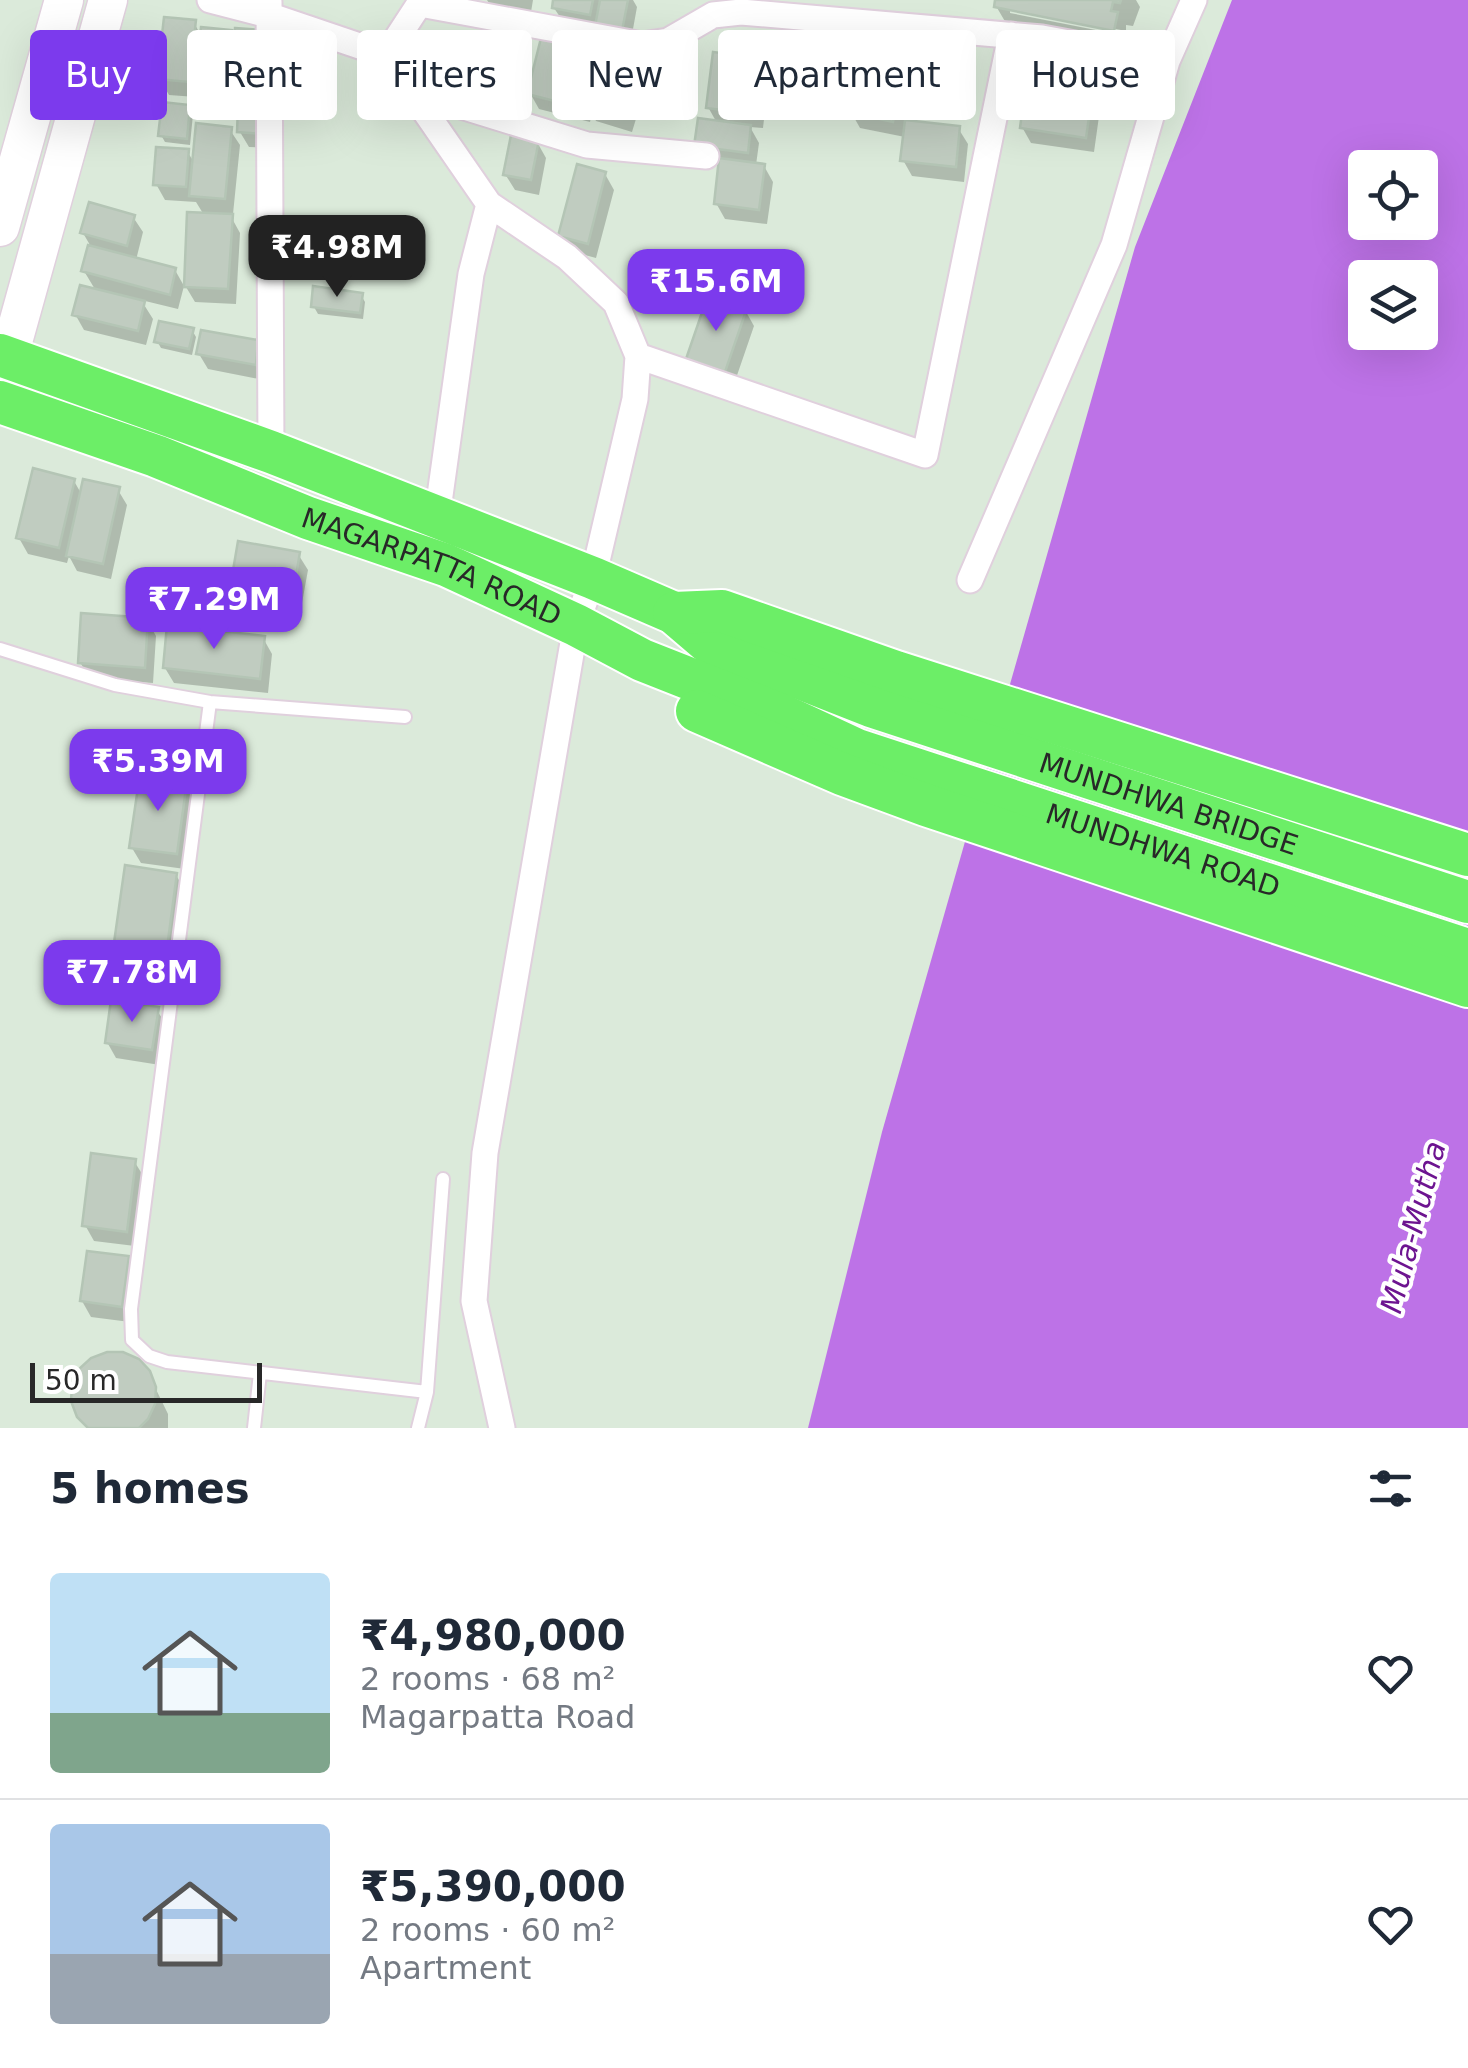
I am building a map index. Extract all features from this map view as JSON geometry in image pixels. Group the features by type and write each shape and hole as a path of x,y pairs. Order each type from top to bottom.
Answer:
{"highway":[{"name":"MAGARPATTA ROAD","path":"3,367 271,452 593,578"},
{"name":"MAGARPATTA ROAD","path":"0,402 156,456 308,518 446,566 642,660 752,702 849,762"},
{"path":"593,578 674,613 722,611 896,672 1468,855"},
{"name":"MUNDHWA BRIDGE","path":"674,613 708,642 870,706 1468,902"},
{"path":"849,762 1314,936 1468,986"},
{"name":"MUNDHWA ROAD","path":"849,762 1468,950"}],"main road":[{"path":"0,227 64,0"},
{"path":"3,367 108,0"}],"street":[{"path":"210,0 269,7 357,43"},
{"path":"1175,43 1194,0"},
{"path":"403,30 421,2 642,45 668,42 713,15 741,12 996,34"},
{"path":"269,7 271,452"},
{"path":"638,356 925,455 996,108"},
{"path":"431,120 489,204 567,258 616,304 638,356 635,399 593,578 576,626 485,1154 474,1300 502,1428"},
{"path":"506,120 586,145 706,156"},
{"path":"970,580 1114,246 1150,120"},
{"path":"438,517 471,274 489,204"}],"lane":[{"path":"0,650 115,685 210,702 404,717"},
{"path":"210,702 131,1309 132,1340 150,1356 167,1362 426,1392"},
{"path":"418,1428 426,1392 443,1179"},
{"path":"254,1428 260,1373"}],"water":[{"name":"Mula-Mutha","path":"1232,0 1468,0 1468,1428 808,1428 882,1132 1135,247"}],"building":[{"path":"553,0 593,0 590,15 552,8"},
{"path":"600,0 628,0 622,30 594,30"},
{"path":"995,0 1121,0 1113,2 1111,11 1118,12 1114,30 994,7"},
{"path":"164,17 196,20 195,30 187,30 187,82 167,80 167,30 163,30"},
{"path":"542,34 552,37 552,100 532,95 532,74"},
{"path":"713,52 718,53 718,109 706,108"},
{"path":"167,103 187,105 187,139 158,136 160,120 167,120"},
{"path":"698,118 751,125 748,153 694,146"},
{"path":"237,120 265,120 264,134 237,132"},
{"path":"905,120 960,126 956,167 900,161"},
{"path":"1021,120 1089,120 1086,138 1020,128"},
{"path":"196,123 232,127 225,199 189,196"},
{"path":"511,135 539,140 531,180 503,175"},
{"path":"156,147 189,149 186,187 153,185"},
{"path":"719,158 765,164 759,210 714,204"},
{"path":"577,164 606,172 588,244 558,236"},
{"path":"89,202 135,215 127,246 80,233"},
{"path":"187,212 233,214 228,289 184,287"},
{"path":"88,245 176,268 170,295 81,271"},
{"path":"80,285 145,301 138,331 72,315"},
{"path":"313,286 363,293 360,313 311,307"},
{"path":"708,295 747,308 725,372 686,359"},
{"path":"159,321 194,328 189,349 154,342"},
{"path":"201,330 258,340 256,365 196,354"},
{"path":"33,468 75,479 59,548 16,538"},
{"path":"83,479 120,487 103,564 66,556"},
{"path":"238,541 300,552 290,611 228,600"},
{"path":"81,613 148,618 145,668 78,663"},
{"path":"167,625 265,636 260,679 163,668"},
{"path":"140,774 187,781 177,854 129,848"},
{"path":"125,865 177,873 163,978 110,971"},
{"path":"111,1000 159,1007 152,1050 105,1043"},
{"path":"91,1153 136,1159 127,1232 82,1226"},
{"path":"87,1251 129,1256 122,1307 80,1301"},
{"path":"123,1352 139,1359 150,1371 156,1387 155,1404 139,1428 88,1428 77,1417 71,1401 72,1384 79,1369 91,1358"}]}
